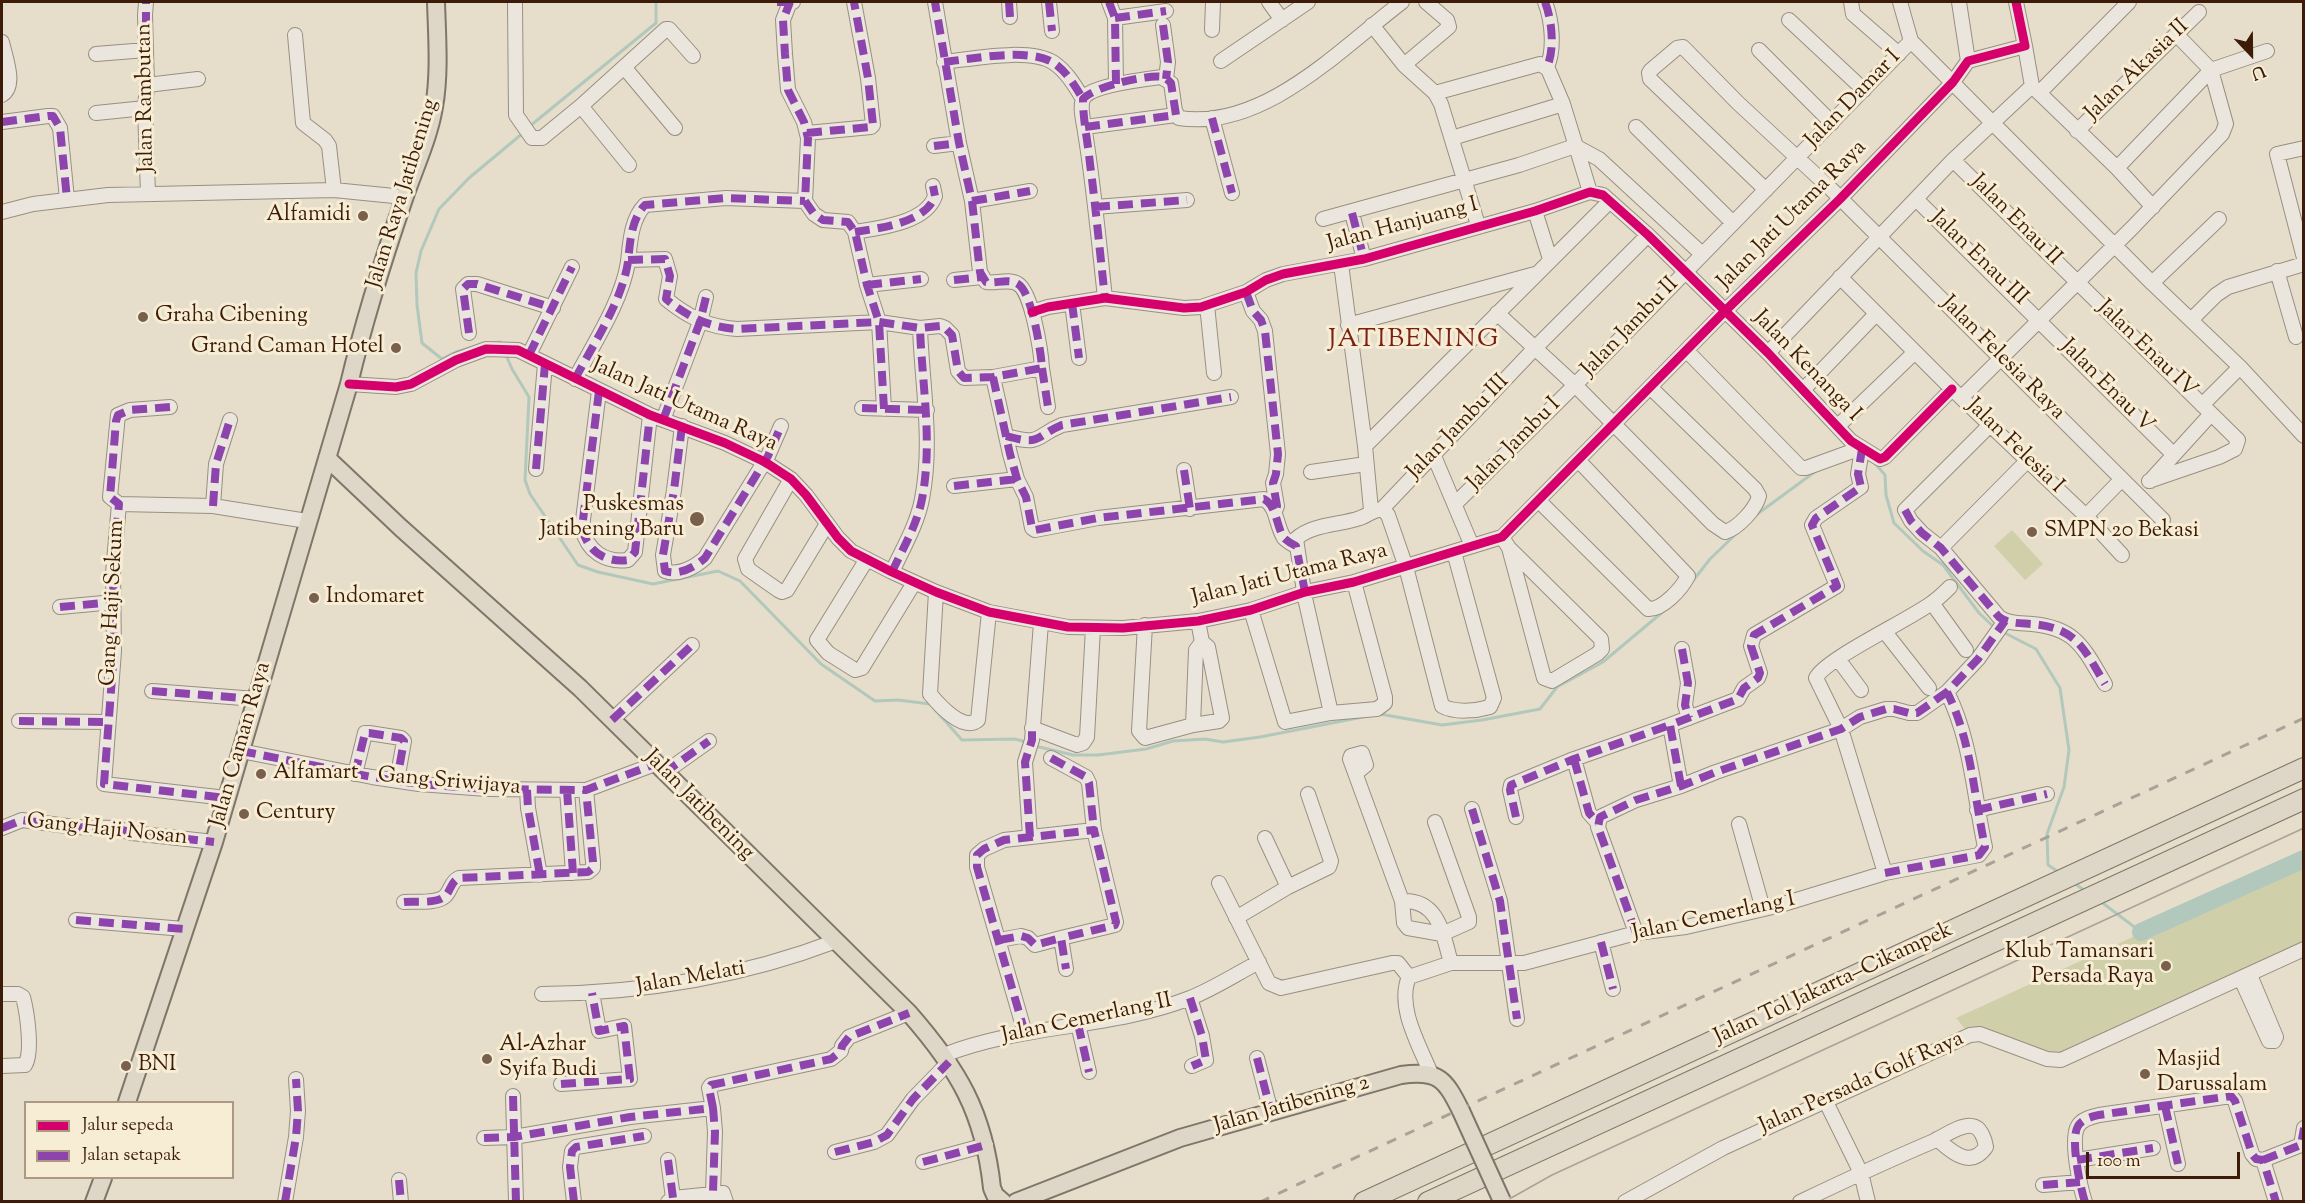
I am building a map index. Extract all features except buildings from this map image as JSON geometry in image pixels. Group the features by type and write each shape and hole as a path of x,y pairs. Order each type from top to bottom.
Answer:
{"highway":[{"name":"Jalan Tol Jakarta–Cikampek","path":"1364,1202 2304,768"},
{"name":"Jalan Tol Jakarta–Cikampek","path":"1428,1202 2304,799"},
{"path":"1438,1202 1460,1187"}],"main road":[{"name":"Jalan Raya Jatibening","path":"349,384 364,323 434,106 437,71 436,2"},
{"name":"Jalan Caman Raya","path":"127,1101 214,842 349,384"},
{"name":"Jalan Jatibening","path":"327,458 612,720 909,1013 946,1058 974,1110 986,1146 992,1188 1006,1201"},
{"name":"Jalan Jatibening 2","path":"1006,1201 1071,1181 1142,1151 1228,1123 1401,1075 1420,1072 1431,1074"},
{"path":"1431,1074 1447,1086 1461,1111 1502,1202"},
{"path":"94,1202 103,1179"}],"street":[{"name":"Jalan Rambutan","path":"146,2 145,108 148,194"},
{"path":"515,2 516,115 532,138 542,138 666,29 669,29 693,56"},
{"path":"777,2 792,2 783,20 788,90 807,133 805,201 813,214 823,220 848,222 855,232 867,285 879,322 884,409"},
{"path":"807,133 873,125 868,78 854,2"},
{"path":"935,2 958,143 972,201 980,272 986,282 1017,283 1027,296 1032,312 1048,407"},
{"path":"1009,2 1010,17"},
{"path":"1049,2 1052,31"},
{"path":"1109,2 1114,18 1116,84"},
{"path":"1212,30 1213,2"},
{"path":"1269,2 1282,20"},
{"path":"1221,61 1308,2"},
{"path":"1114,18 1164,18 1168,81 1176,115 1188,120 1237,114 1286,91 1402,2"},
{"path":"1404,65 1449,27 1447,20 1426,2"},
{"path":"1545,2 1549,11 1551,49 1551,58 1546,66"},
{"path":"1840,2 1852,8 1899,54"},
{"path":"1900,2 1911,41 2116,244 2152,283 2240,367 2304,436"},
{"path":"1959,2 1968,61 2025,46"},
{"path":"2016,2 2036,90 2117,168 2153,207"},
{"path":"1768,353 1953,160 1993,123 2036,90 2127,3"},
{"name":"Jalan Akasia II","path":"2077,131 2199,12"},
{"path":"1789,20 1864,90"},
{"path":"1372,24 1404,65 1435,93 1441,104 1478,225"},
{"path":"1687,351 1801,468 1864,454 1880,459 1885,457 1957,393 2003,358 2222,134 2226,124 2211,70 2176,34"},
{"path":"295,35 303,123 325,140 329,146 334,190"},
{"name":"Jalan Damar I","path":"1733,223 1911,41"},
{"path":"2,42 9,84 2,95"},
{"name":"Jalan Felesia Raya","path":"1766,190 1650,79 1651,70 1677,48 1683,47 1840,198 2163,520"},
{"path":"96,54 146,50"},
{"path":"1759,51 1832,123"},
{"path":"2117,168 2211,70 2267,51"},
{"path":"944,62 1003,56 1038,57 1052,62 1070,78 1083,99 1084,127 1105,298"},
{"name":"Jalan Jati Utama Raya","path":"349,384 396,387 411,384 456,360 486,349 524,353 656,418 682,426 765,462 791,479 838,538 851,550 936,592 989,612 1041,623 1093,628 1198,621 1251,610 1305,592 1354,582 1472,546 1505,542 1539,501 1725,311 1840,198 1953,82 1968,61"},
{"path":"1365,446 1610,201 1603,195 1590,192 1563,104 1546,66 1540,64 1435,93"},
{"path":"624,67 675,128"},
{"path":"1083,99 1090,92 1116,84 1161,77 1168,81"},
{"path":"147,86 198,79"},
{"path":"1452,138 1563,104"},
{"path":"581,106 629,165"},
{"path":"96,113 145,108"},
{"path":"1084,127 1176,115"},
{"path":"2,122 48,116 53,116 57,120 60,128 67,199"},
{"path":"1212,118 1232,193"},
{"path":"1636,127 1733,223"},
{"path":"934,146 958,143"},
{"path":"1323,219 1465,181 1575,146 1599,159 1702,254"},
{"path":"2304,148 2277,154 2304,258"},
{"name":"Jalan Enau II","path":"1953,160 2077,283"},
{"path":"855,232 892,225 925,211 931,206 935,196 933,186"},
{"path":"2,212 67,199 108,195 334,190 404,196"},
{"path":"972,201 1030,191"},
{"name":"Jalan Hanjuang I","path":"1032,312 1105,298 1184,308 1207,305 1246,292 1266,280 1283,274 1364,259 1478,225 1535,211 1590,192"},
{"path":"576,379 622,288 635,223 639,212 645,206 726,198 805,201"},
{"name":"Jalan Enau III","path":"1916,199 2040,320"},
{"path":"1095,207 1187,200"},
{"name":"Jalan Kenanga I","path":"1610,201 1686,271 1864,454"},
{"path":"1535,211 1550,259"},
{"path":"1352,213 1364,259"},
{"path":"2152,283 2219,219"},
{"name":"Jalan Jambu II","path":"1575,385 1733,223"},
{"name":"Jalan Jambu III","path":"1377,509 1434,456 1535,348 1648,235"},
{"path":"628,260 662,257 665,259 670,276 665,298 682,313 700,322 721,328 879,322 920,328 940,326 952,335 958,371 964,378 993,377 1042,368"},
{"path":"1341,264 1366,464 1377,509 1388,515 1406,567 1442,706 1455,710 1490,707 1494,698 1454,552"},
{"path":"2191,320 2216,295 2228,287 2304,264"},
{"path":"524,353 553,309 572,267"},
{"path":"2277,271 2296,337"},
{"path":"1348,325 1537,274"},
{"path":"954,280 982,277"},
{"name":"Jalan Felesia I","path":"1840,277 2086,516 2122,555"},
{"path":"867,285 921,279"},
{"name":"Jalan Enau IV","path":"2077,283 2206,410 2240,367"},
{"path":"469,333 463,289 468,284 502,292 553,309"},
{"path":"1246,292 1253,311 1261,320 1265,331 1278,454 1276,474 1272,483 1278,506 1274,512"},
{"path":"599,391 582,528 589,547 602,555 622,561 628,560 635,552 656,418 700,322 706,297"},
{"path":"1072,303 1079,358"},
{"path":"1207,305 1214,373"},
{"path":"1497,313 1615,424 1713,524 1725,532 1730,530 1758,503 1759,496 1755,489 1651,388"},
{"path":"1803,390 1876,314"},
{"name":"Jalan Enau V","path":"2040,320 2173,454"},
{"path":"892,572 918,513 922,498 927,445 927,410 920,328"},
{"path":"1838,426 1915,352"},
{"path":"536,469 545,364"},
{"path":"993,377 1017,479 1026,496 1032,528 1035,530 1098,518 1264,499 1269,502 1283,536 1296,546"},
{"name":"Jalan Jambu I","path":"1455,504 1575,385"},
{"path":"1006,436 1031,441 1039,440 1062,425 1231,397"},
{"path":"119,504 110,497 118,416 130,410 170,407"},
{"path":"862,408 927,410"},
{"path":"2138,494 2173,454 2206,410 2238,440 2235,449 2219,458 2150,482"},
{"path":"213,506 216,464 230,420"},
{"path":"1990,425 1905,510 1922,533 1941,548 2000,630"},
{"path":"682,426 663,555 665,571 670,573 697,565 705,558 765,462 781,426"},
{"path":"1516,817 1509,790 1511,785 1574,759 1738,699 1744,687 1758,678 1760,673 1751,642 1754,635 1836,587 1812,525 1816,518 1862,487 1858,474 1864,454"},
{"path":"1434,456 1472,546"},
{"path":"1539,501 1648,609 1655,610 1663,605 1688,576 1579,461"},
{"path":"1941,548 2027,461"},
{"path":"1311,472 1366,464"},
{"path":"1184,470 1190,509"},
{"path":"791,479 745,559 748,569 778,591 788,590 828,524"},
{"path":"954,486 1017,479"},
{"path":"2086,516 2122,479"},
{"name":"Gang Haji Sekum","path":"226,798 104,784 114,651 113,573 119,504 213,506 307,521"},
{"path":"1331,713 1296,539 1301,534 1363,517 1377,509"},
{"path":"1505,542 1601,639 1602,649 1597,654 1552,681 1544,678 1505,542"},
{"path":"867,559 817,640 828,653 855,670 861,668 914,583"},
{"path":"1251,610 1285,722 1331,713 1377,709 1385,703 1354,582"},
{"path":"1885,873 1841,729 1816,678 1818,673 1838,659 1932,603 1950,587"},
{"path":"936,592 929,688 932,697 958,720 967,723 977,722 989,612"},
{"path":"60,607 114,602"},
{"path":"1932,603 1966,650"},
{"path":"1145,625 1139,731 1145,738 1192,725 1219,721 1222,718 1208,648 1202,642 1198,621"},
{"path":"1030,837 1025,762 1031,739 1041,623"},
{"path":"1598,824 1599,817 1605,812 1841,729 1860,717 1886,709 1909,714 1917,713 1947,692 1966,673 2000,630 2040,625 2060,630 2076,639 2105,684"},
{"path":"1031,739 1077,745 1083,743 1087,737 1093,628"},
{"path":"1885,632 1929,688"},
{"path":"1192,725 1196,650 1202,642"},
{"path":"612,720 692,645"},
{"path":"1682,649 1688,683 1685,705 1689,718"},
{"path":"1838,659 1861,690"},
{"path":"152,691 256,699"},
{"name":"Jalan Cemerlang I","path":"1409,977 1451,963 1524,963 1636,933 1686,927 1813,897 1885,873 1979,855 1985,847 1964,739 1947,692"},
{"path":"19,721 107,722"},
{"path":"1670,725 1681,786"},
{"path":"356,774 364,734 369,733 401,738 404,741 397,780"},
{"name":"Gang Sriwijaya","path":"241,751 356,774 450,786 586,790 660,768 709,741"},
{"path":"999,940 1021,936 1028,938 1035,945 1115,925 1116,922 1094,830 1089,783 1086,777 1051,758"},
{"path":"1574,759 1589,813 1598,824 1636,933"},
{"path":"1356,773 1402,901 1404,923 1407,927 1442,934 1467,924 1469,919 1435,822"},
{"path":"527,790 540,875"},
{"path":"567,790 573,873"},
{"path":"404,902 438,900 444,897 453,881 459,878 588,872 592,868 586,790"},
{"path":"1236,918 1288,887 1329,867 1330,861 1308,794"},
{"path":"1977,810 2046,794"},
{"path":"1472,809 1500,901 1517,1019"},
{"name":"Gang Haji Nosan","path":"2,828 22,820 74,827 117,828 132,833 214,842"},
{"path":"1738,824 1763,909"},
{"path":"1025,1033 977,867 977,855 984,849 1004,840 1094,830"},
{"path":"1265,838 1288,887"},
{"path":"1219,883 1269,983 1275,987 1281,988 1398,963 1409,977 1405,995 1407,1012 1431,1074"},
{"path":"1402,901 1415,902 1428,908 1437,917 1451,963"},
{"path":"76,920 184,929"},
{"path":"1060,938 1066,969"},
{"name":"Jalan Melati","path":"542,994 592,993 649,988 745,971 837,941"},
{"path":"1600,942 1613,989"},
{"name":"Jalan Persada Golf Raya","path":"1625,1202 1723,1148 1975,1034 1986,1035 2047,1059 2061,1060 2304,949"},
{"name":"Jalan Cemerlang II","path":"946,1058 976,1043 1140,1012 1190,998 1259,962"},
{"path":"561,1084 630,1079 624,1026 599,1031 592,993"},
{"path":"2,994 18,994 23,998 28,1035 28,1060 25,1065 2,1066"},
{"path":"1190,998 1202,1036 1206,1060 1192,1066"},
{"path":"713,1193 715,1132 709,1088 711,1085 831,1059 841,1051 849,1038 909,1013"},
{"path":"1078,1024 1089,1072"},
{"path":"835,1152 874,1142 887,1135 913,1098 946,1058"},
{"path":"1257,1058 1271,1112"},
{"path":"285,1202 296,1137 298,1110 296,1079"},
{"path":"513,1096 516,1202"},
{"path":"2085,1202 2080,1182 2075,1136 2079,1125 2091,1117 2233,1097 2252,1154 2256,1159 2263,1160 2301,1145 2304,1128"},
{"path":"1825,1100 1861,1173 1868,1202"},
{"path":"2165,1106 2178,1164"},
{"path":"484,1138 514,1137 630,1117 713,1108"},
{"path":"574,1202 570,1167 572,1151 576,1148 644,1136"},
{"path":"1800,1202 1937,1139"},
{"path":"923,1162 986,1146"},
{"path":"2077,1160 2153,1148"},
{"path":"668,1160 671,1199 723,1193 726,1202"},
{"path":"2263,1160 2276,1202"},
{"path":"399,1180 401,1202"},
{"path":"2043,1185 2080,1182"}],"green space":[{"path":"2012,530 2043,564 2025,580 1994,546"},
{"name":"Klub Tamansari Persada Raya","path":"2303,859 2303,947 2057,1060 1970,1035 1956,1018"}],"waterway":[{"path":"530,126 656,23 656,2"},
{"path":"470,348 442,359 422,343 416,273 421,251 439,209 469,178 523,133"},
{"path":"491,343 500,342 502,346"},
{"path":"506,355 529,397 525,480 530,494 578,565 598,572 653,584 718,571 740,581 821,664 875,701 898,700 930,704 962,740 1015,739 1026,742"},
{"path":"1874,462 1885,475 1886,495 1894,523 1923,551 1943,565 1979,613 1995,628"},
{"path":"1756,515 1816,471"},
{"path":"1692,582 1710,559 1736,534"},
{"path":"1380,714 1442,725 1540,709 1557,687 1603,662 1665,610"},
{"path":"2003,632 2036,649 2060,688 2069,750 2064,787 2047,834 2048,865 2060,873"},
{"path":"1035,746 1073,755 1098,755 1146,749 1173,741 1205,739 1223,742 1260,737 1368,716"},
{"path":"2141,932 2304,859"},
{"path":"2073,882 2085,891"},
{"path":"2100,901 2141,932"}],"tram line":[{"path":"1504,1202 1552,1175 2304,828"}],"railway":[{"path":"1260,1202 2304,718"}],"marked path":[{"path":"146,2 146,50"},
{"path":"777,2 790,2"},
{"path":"793,2 790,2 783,20 785,54 788,90 804,122 808,138 805,201 814,214 823,220 848,222 855,232 867,285 879,322 884,409"},
{"path":"807,133 873,125 868,78 854,2"},
{"path":"628,260 665,259 670,276 666,299 690,316 717,326 737,329 879,322 920,328 940,326 952,335 958,371 964,378 993,377 1042,368 1035,323 1023,289 1010,281 986,282 980,272 972,201 959,143 935,2"},
{"path":"1009,2 1010,17"},
{"path":"1049,2 1052,31"},
{"path":"1109,2 1115,18 1116,84"},
{"path":"1545,2 1552,34 1547,67"},
{"path":"1115,18 1166,11"},
{"path":"1163,25 1168,62 1166,79"},
{"path":"944,62 1001,55 1043,58 1054,63 1063,71 1083,99"},
{"path":"1085,127 1176,115 1171,83 1163,77 1133,79 1097,90 1083,99 1085,123 1086,132 1094,198 1105,298"},
{"path":"2,122 53,116 60,128 67,199"},
{"path":"1212,118 1232,193"},
{"path":"934,146 959,143"},
{"path":"855,232 901,223 912,218 930,205 935,196 933,186"},
{"path":"972,201 1030,191"},
{"path":"575,379 614,307 625,277 634,224 645,205 726,198 805,201"},
{"path":"1095,207 1187,200"},
{"path":"1352,213 1364,259"},
{"path":"529,355 572,267"},
{"path":"954,280 982,277"},
{"path":"867,285 921,279"},
{"path":"469,333 463,289 468,284 477,284 553,308"},
{"path":"1246,292 1253,311 1261,320 1265,331 1278,454 1273,483 1276,510"},
{"path":"663,420 700,322 706,297"},
{"path":"1072,303 1079,358"},
{"path":"892,572 917,518 925,478 927,435 920,328"},
{"path":"536,469 545,364"},
{"path":"1042,368 1048,407"},
{"path":"993,377 1010,454 1017,479 1026,497 1032,528 1035,530 1098,518 1264,499 1274,511 1284,538 1296,546 1305,592"},
{"path":"599,391 582,528 584,536 593,549 598,554 612,560 628,560 635,552 650,415"},
{"path":"1006,436 1032,440 1062,425 1231,397"},
{"path":"170,407 130,410 118,415 116,421 110,497 119,504 113,573 114,651 104,784 226,798"},
{"path":"862,408 927,410"},
{"path":"213,506 216,464 230,420"},
{"path":"682,426 663,555 665,571 670,572 686,570 705,558 768,456 781,426"},
{"path":"1681,786 1670,725 1738,699 1744,688 1758,678 1760,673 1751,646 1754,635 1837,586 1812,525 1816,518 1861,487 1858,474 1862,449"},
{"path":"1184,470 1190,509"},
{"path":"954,486 1017,479"},
{"path":"1905,510 1911,521 1941,548 1999,617 2010,622 2047,626 2069,636 2085,651 2105,684"},
{"path":"60,607 114,602"},
{"path":"1885,873 1979,855 1985,847 1967,748 1947,692 1978,659 2005,621"},
{"path":"612,720 692,645"},
{"path":"1682,649 1688,683 1685,705 1689,718"},
{"path":"152,691 256,699"},
{"path":"1636,933 1598,827 1600,817 1636,800 1841,729 1860,717 1886,709 1917,713 1947,692"},
{"path":"19,721 107,722"},
{"path":"1516,817 1511,785 1574,759 1670,725"},
{"path":"1030,837 1025,762 1032,740 1032,728"},
{"path":"355,774 365,733 369,733 401,738 404,741 397,780"},
{"path":"664,773 709,741"},
{"path":"241,751 372,777 419,784 487,789 586,790 655,764"},
{"path":"1051,758 1086,777 1089,783 1094,830"},
{"path":"1574,759 1589,813 1598,823"},
{"path":"527,790 540,875"},
{"path":"567,790 573,873"},
{"path":"404,902 440,899 459,878 588,872 593,868 593,862 586,790"},
{"path":"1977,810 2047,794"},
{"path":"1472,809 1500,901 1517,1019"},
{"path":"2,828 22,820 74,827 116,828 132,833 214,842"},
{"path":"1025,1033 977,867 977,855 984,849 1004,840 1094,830 1116,922 1115,925 1061,938"},
{"path":"76,920 184,929"},
{"path":"999,940 1021,936 1028,938 1035,945 1061,938 1066,969"},
{"path":"1601,942 1613,989"},
{"path":"561,1084 630,1079 624,1026 599,1031 592,993"},
{"path":"1190,998 1202,1036 1206,1060 1192,1066"},
{"path":"713,1108 709,1088 711,1085 831,1059 841,1051 849,1037 909,1013"},
{"path":"1078,1024 1089,1072"},
{"path":"1257,1058 1271,1112"},
{"path":"835,1152 874,1142 887,1135 913,1099 949,1062"},
{"path":"285,1202 296,1137 298,1111 296,1079"},
{"path":"513,1096 516,1202"},
{"path":"2085,1202 2075,1152 2076,1132 2082,1122 2099,1115 2231,1096 2235,1101 2252,1154 2256,1159 2263,1160 2276,1202"},
{"path":"2165,1106 2178,1164"},
{"path":"484,1138 514,1137 630,1117 713,1108 715,1132 713,1193"},
{"path":"2263,1160 2301,1145 2304,1128"},
{"path":"574,1202 570,1167 572,1151 576,1147 644,1136"},
{"path":"923,1162 986,1145"},
{"path":"2077,1160 2153,1148"},
{"path":"668,1160 673,1198"},
{"path":"399,1180 401,1202"},
{"path":"2043,1185 2080,1182"}],"cycle path":[{"path":"349,384 396,387 411,384 456,360 486,349 518,350 650,415 725,443 765,462 791,479 851,551 936,592 989,612 1068,627 1123,628 1198,621 1251,610 1305,592 1354,582 1502,537 1725,311 1840,199 1953,82 1968,61 2025,46 2016,2"},
{"path":"1032,312 1048,307 1105,298 1184,308 1201,307 1246,292 1266,280 1283,274 1364,259 1535,211 1590,192 1603,195 1648,235 1768,353 1851,441 1880,459 1885,457 1952,389"}],"place":[{"name":"Alfamidi","path":"363,216"},
{"name":"Graha Cibening","path":"143,317"},
{"name":"Grand Caman Hotel","path":"396,348"},
{"name":"Puskesmas Jatibening Baru","path":"697,519"},
{"name":"SMPN 20 Bekasi","path":"2032,532"},
{"name":"Indomaret","path":"314,598"},
{"name":"Alfamart","path":"261,774"},
{"name":"Century","path":"244,814"},
{"name":"Klub Tamansari Persada Raya","path":"2166,966"},
{"name":"Al-Azhar Syifa Budi","path":"487,1059"},
{"name":"BNI","path":"126,1066"},
{"name":"Masjid Darussalam","path":"2145,1074"}],"district":[{"name":"JATIBENING","path":"1414,342"}]}
